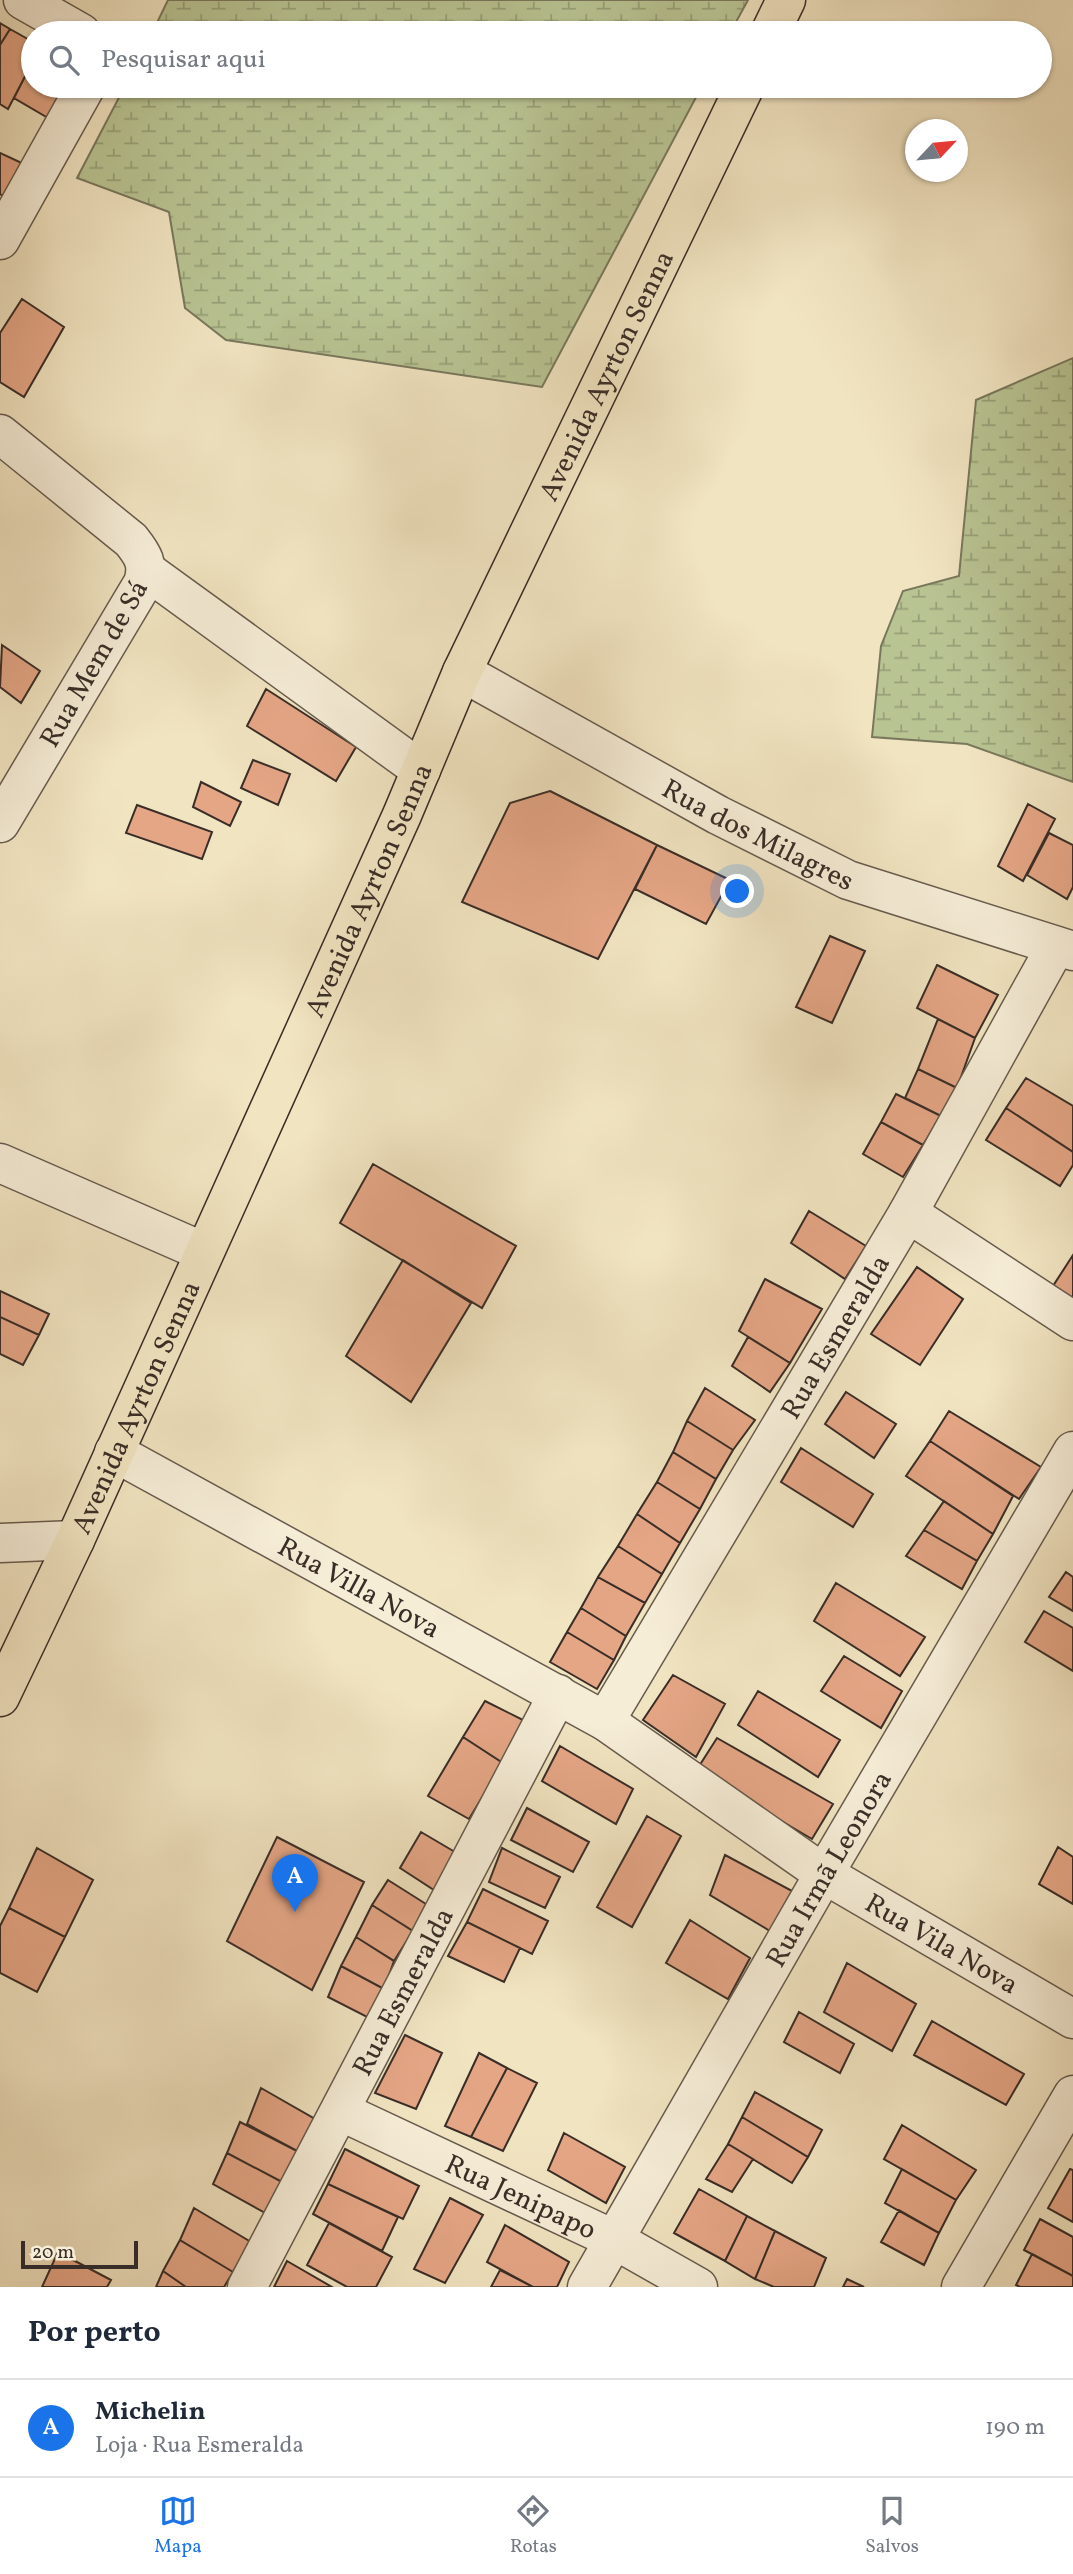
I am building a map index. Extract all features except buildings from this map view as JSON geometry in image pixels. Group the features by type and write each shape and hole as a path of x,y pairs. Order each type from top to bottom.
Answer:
{"highway":[{"path":"776,21 786,0"},
{"name":"Avenida Ayrton Senna","path":"0,1697 75,1540 421,770 462,672 739,98"}],"street":[{"path":"23,0 60,21"},
{"path":"0,240 79,98"},
{"path":"0,434 139,556 421,770"},
{"name":"Rua Mem de Sá","path":"0,823 143,583 139,556"},
{"name":"Rua dos Milagres","path":"462,672 718,815 848,880 1064,948"},
{"name":"Rua Esmeralda","path":"605,1721 1064,948"},
{"path":"0,1163 204,1252"},
{"path":"908,1213 1073,1321"},
{"name":"Rua Irmã Leonora","path":"587,2287 824,1874 1073,1451"},
{"name":"Rua Villa Nova","path":"114,1452 605,1721"},
{"path":"0,1543 75,1540"},
{"name":"Rua Esmeralda","path":"247,2287 558,1694"},
{"name":"Rua Vila Nova","path":"605,1721 824,1874 1073,2018"},
{"path":"961,2287 1073,2095"},
{"name":"Rua Jenipapo","path":"340,2111 615,2239 698,2287"}],"green space":[{"path":"168,0 748,0 737,21 158,21"},
{"path":"119,98 696,98 542,387 226,340 185,308 169,212 77,178"},
{"path":"1073,358 1073,782 967,744 872,737 881,646 903,591 959,576 976,400"}],"place":[{"name":"Michelin","path":"295,1912"}]}
